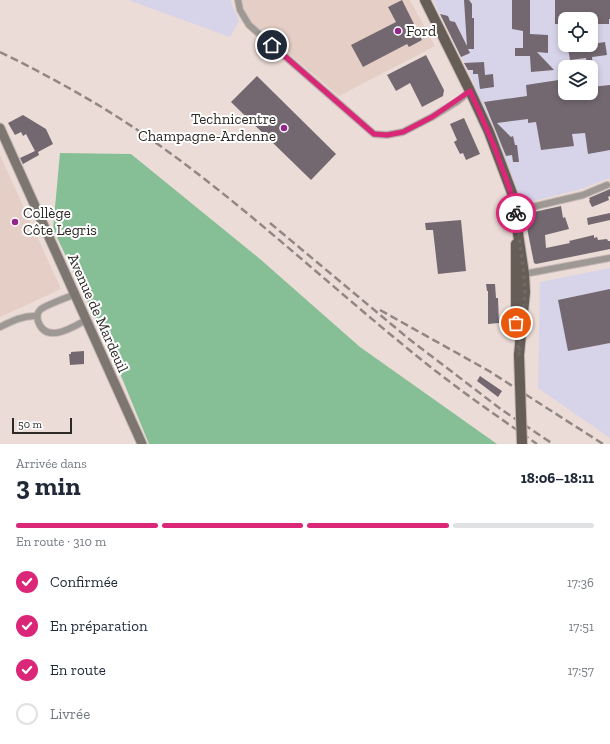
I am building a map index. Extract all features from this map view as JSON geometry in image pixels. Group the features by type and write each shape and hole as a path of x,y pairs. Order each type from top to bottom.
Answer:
{"main road":[{"path":"425,0 489,132 512,193 524,274 525,292 519,355"},
{"path":"518,231 515,249 516,314 522,411 522,444"}],"street":[{"path":"238,0 240,10 249,25 374,134 387,135 403,132 432,117 470,91"},
{"name":"Avenue de Mardeuil","path":"0,128 142,444"},
{"path":"515,211 583,195 607,185"},
{"path":"524,274 610,258"},
{"path":"75,294 41,309 37,316 38,322 43,329 50,333 57,333 70,329 86,320"},
{"path":"0,326 29,315 37,316"}],"shaded area":[{"path":"128,0 231,0 239,21 230,37"},
{"path":"242,0 410,0 435,46 339,96 249,20 242,5"},
{"path":"433,0 610,0 610,178 581,189 522,204 511,173 470,74"},
{"name":"Collège Côte Legris","path":"0,155 61,289 0,317"},
{"path":"610,268 610,438 538,388 540,282"}],"green space":[{"path":"60,153 131,154 260,259 360,347 497,444 149,444 110,349 53,229"}],"building":[{"name":"Ford","path":"402,0 422,40 409,47 407,44 363,67 351,45 396,22 388,7"},
{"path":"464,0 469,0 472,4 472,18 474,18 474,49 468,49 470,53 461,57 440,14 448,16 450,21 455,22 467,46"},
{"path":"512,0 530,0 530,34 548,35 548,53 537,52 554,70 531,72 530,56 515,56 515,48 523,48 523,31 512,29"},
{"path":"555,0 610,0 609,24 598,24 598,12 558,12 558,24 555,24"},
{"path":"605,42 607,55 592,57 592,60 586,60 586,58 570,60 569,52 598,52 598,43"},
{"path":"426,55 444,90 443,96 422,107 410,83 396,91 387,75"},
{"path":"484,62 485,75 493,74 494,87 480,89 478,74 473,74 473,70 468,70 464,63"},
{"name":"Technicentre Champagne-Ardenne","path":"257,76 336,154 311,180 231,102"},
{"path":"558,80 558,100 598,100 598,86 610,85 610,150 588,154 585,133 572,134 574,146 541,150 536,122 528,123 528,119 497,123 511,137 513,136 515,145 517,145 519,162 513,162 512,155 506,156 484,102 527,96 526,85"},
{"path":"23,115 46,129 53,144 38,152 39,155 23,164 20,158 35,151 26,134 23,136 21,132 15,135 8,123"},
{"path":"464,118 480,154 466,160 463,153 460,154 454,142 457,140 450,124"},
{"path":"610,189 610,196 608,197 609,200 592,207 589,198"},
{"path":"561,206 563,218 565,217 569,229 545,235 546,248 570,243 569,241 594,235 594,238 597,237 598,240 607,239 610,241 610,249 536,264 534,263 527,228 526,229 522,215 526,216 525,214"},
{"path":"610,213 610,220 588,225 587,218"},
{"path":"461,220 466,271 438,274 433,230 426,230 425,223"},
{"path":"486,284 495,284 496,298 498,298 499,323 488,324 488,291"},
{"path":"610,289 610,343 568,351 558,300"},
{"path":"84,351 84,364 70,365 69,354 71,354 71,352"},
{"path":"480,376 502,391 498,397 477,381"}],"railway":[{"path":"0,52 81,95 121,119 159,145 226,196 432,368 537,444"},
{"path":"270,223 409,339 502,410 553,444"},
{"path":"380,310 489,371 603,444"}],"way so far":[{"path":"516,213 522,252 525,292 519,355 516,323"}],"place":[{"name":"Ford","path":"398,31"},
{"name":"Technicentre Champagne-Ardenne","path":"284,128"},
{"name":"Collège Côte Legris","path":"15,222"}],"route":[{"path":"272,45 374,134 387,135 403,132 432,117 458,101 470,91 505,172 512,193 516,213"}]}
